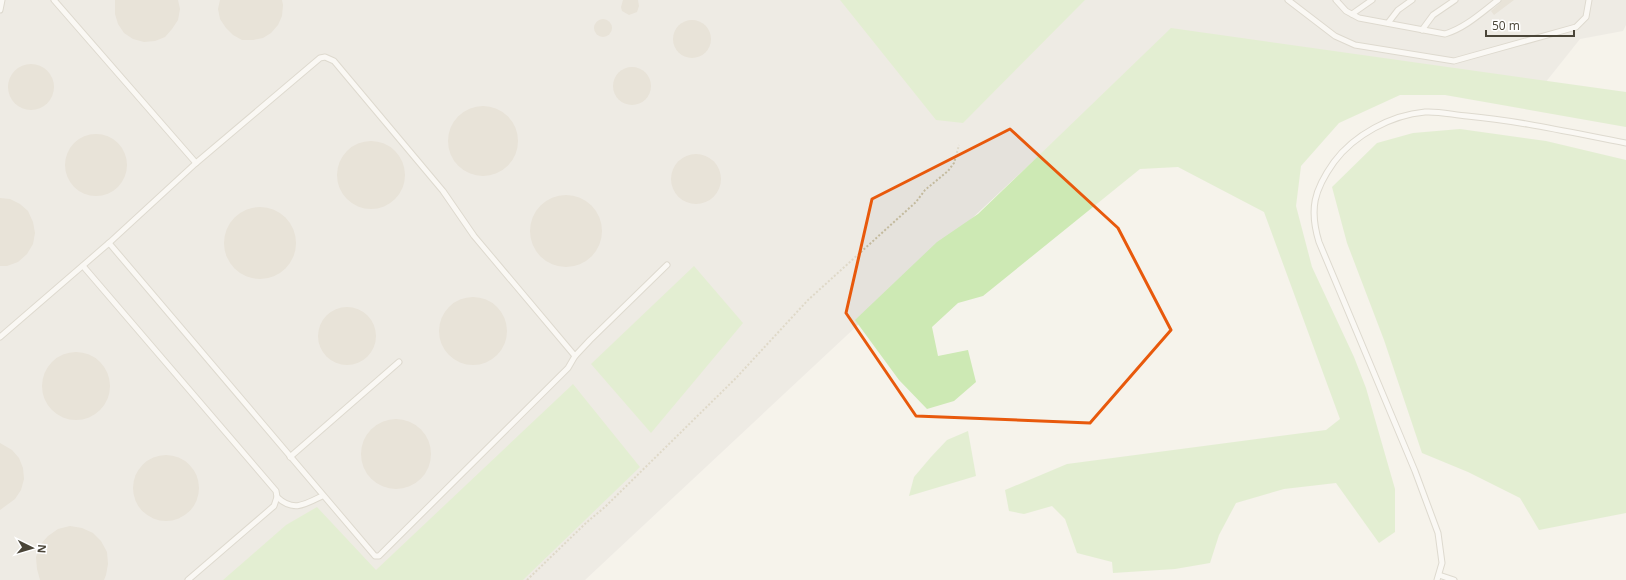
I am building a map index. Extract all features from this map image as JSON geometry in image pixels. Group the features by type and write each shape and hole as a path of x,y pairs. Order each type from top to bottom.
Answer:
{"lane":[{"path":"0,10 2,0"},
{"path":"54,0 196,163"},
{"path":"1288,0 1335,36 1355,45 1454,61 1576,27 1586,17 1589,0"},
{"path":"1336,0 1346,11 1359,18 1445,34 1456,30 1498,0"},
{"path":"1352,14 1372,0"},
{"path":"1388,23 1398,10 1412,0"},
{"path":"1422,30 1433,15 1455,0"},
{"path":"0,337 109,244 196,163 320,58 325,57 334,62 443,191 474,236 575,356"},
{"path":"1454,580 1438,577 1442,563 1438,533 1415,471 1318,242 1314,226 1315,196 1322,178 1339,156 1359,138 1386,122 1406,115 1426,112 1528,124 1626,143"},
{"path":"109,244 322,496 375,556 379,556 562,374 575,356 667,265"},
{"path":"83,266 276,491 274,506 188,580"},
{"path":"290,457 399,362"},
{"path":"276,497 284,504 291,506 307,503 322,496"}],"path":[{"path":"527,580 587,522 605,507 725,389 808,300 916,202 925,190 948,171 954,163 959,145"}],"highlighted area":[{"path":"1010,129 1118,228 1171,330 1090,423 916,416 846,313 872,199"}],"shaded area":[{"path":"0,0 1626,0 1626,25 1623,31 1580,39 1545,83 1165,38 585,580 0,580"}],"green space":[{"path":"840,0 1085,0 963,123 936,120"},
{"path":"1171,28 1626,92 1626,127 1445,95 1400,95 1339,123 1301,166 1296,206 1312,267 1354,357 1366,388 1395,489 1395,532 1379,543 1336,483 1284,489 1236,503 1219,535 1210,563 1175,569 1113,573 1112,562 1077,553 1065,519 1052,506 1024,514 1009,511 1005,490 1067,464 1326,430 1340,419 1264,212 1178,167 1140,169 983,296 958,303 932,327 938,356 968,350 976,382 954,401 927,409 899,380 855,320 937,242 978,214"},
{"path":"1460,129 1546,141 1626,160 1626,513 1539,530 1520,498 1468,472 1422,453 1384,340 1347,243 1332,187 1377,143 1413,133"},
{"path":"694,266 743,323 651,433 591,364"},
{"path":"573,384 640,467 523,580 223,580 286,525 317,507 376,570"},
{"path":"968,431 976,476 909,496 914,477 931,457 947,440"}],"building":[{"path":"115,0 178,0 180,9 178,20 165,37 155,41 144,42 133,39 124,33 118,24 115,14"},
{"path":"220,0 282,0 282,16 278,25 271,33 263,38 242,40 233,35 220,19 218,9"},
{"path":"623,0 638,0 639,6 637,12 629,15 622,11 621,7"},
{"path":"1502,0 1514,0 1494,15 1491,11"},
{"path":"599,19 607,19 612,24 610,35 607,37 599,37 594,32 594,24"},
{"path":"688,20 696,20 703,23 708,28 711,39 708,50 703,55 696,58 688,58 681,55 676,50 673,43 673,35 676,28 681,23"},
{"path":"31,64 44,68 50,74 54,87 50,100 44,106 31,110 18,106 12,100 8,87 12,74 18,68"},
{"path":"632,67 645,73 651,86 645,99 632,105 619,99 613,86 619,73"},
{"path":"483,106 496,109 508,116 515,128 518,141 515,154 508,166 496,173 483,176 470,173 458,166 451,154 448,141 451,128 458,116 470,109"},
{"path":"96,134 108,136 118,143 125,153 127,165 125,177 118,187 108,194 96,196 84,194 74,187 67,177 65,165 67,153 74,143 84,136"},
{"path":"371,141 384,144 395,151 402,162 405,175 402,188 395,199 384,206 371,209 358,206 347,199 340,188 337,175 340,162 347,151 358,144"},
{"path":"701,154 706,155 714,161 720,169 720,189 714,197 706,203 691,204 686,203 678,197 672,189 671,174 672,169 678,161 686,155"},
{"path":"566,195 586,201 596,211 602,231 596,251 586,261 566,267 546,261 536,251 530,231 536,211 546,201"},
{"path":"0,198 10,199 20,204 28,211 33,222 35,233 33,244 27,254 18,262 7,266 0,266"},
{"path":"260,207 280,213 290,223 296,243 290,263 280,273 260,279 240,273 230,263 224,243 230,223 240,213"},
{"path":"473,297 486,300 497,307 504,318 507,331 504,344 497,355 486,362 473,365 460,362 449,355 442,344 439,331 442,318 449,307 460,300"},
{"path":"347,307 358,309 371,320 374,325 376,336 374,347 363,360 358,363 347,365 336,363 323,352 320,347 318,336 320,325 331,312 336,309"},
{"path":"76,352 89,354 100,362 108,373 110,386 108,399 100,410 89,418 76,420 63,418 52,410 44,399 42,386 44,373 52,362 63,354"},
{"path":"396,419 409,422 421,429 428,441 431,454 428,467 421,479 409,486 396,489 383,486 371,479 364,467 361,454 364,441 371,429 383,422"},
{"path":"0,443 12,450 19,458 23,468 24,479 21,490 15,499 0,510"},
{"path":"166,455 178,458 189,465 196,476 199,488 196,500 189,511 178,518 166,521 154,518 143,511 136,500 133,488 136,476 143,465 154,458"},
{"path":"70,526 82,528 93,533 101,541 107,552 108,564 104,580 40,580 36,557 40,545 48,536 58,529"}]}
